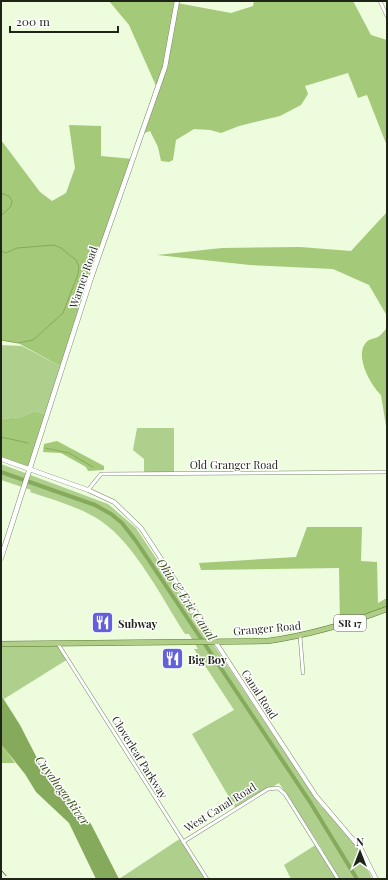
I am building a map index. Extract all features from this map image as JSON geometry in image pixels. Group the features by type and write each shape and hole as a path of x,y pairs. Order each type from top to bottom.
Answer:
{"main road":[{"name":"Warner Road","path":"1,558 91,278 165,67 177,1"},
{"name":"Granger Road","path":"1,644 268,641 300,636 340,626 387,609"}],"street":[{"path":"380,1 387,16"},
{"name":"Canal Road","path":"1,459 28,471 88,490 114,502 141,528 316,796 361,849 376,879"},
{"name":"Old Granger Road","path":"88,490 101,474 387,472"},
{"path":"300,636 303,673"},
{"name":"Cloverleaf Parkway","path":"58,644 207,879"},
{"name":"West Canal Road","path":"183,842 268,789 278,788 285,794 338,879"}],"shaded area":[{"path":"109,1 177,1 177,3 231,13 253,6 254,1 353,1 371,35 387,40 387,146 367,95 358,98 348,73 305,86 308,94 301,105 280,116 239,126 221,133 210,130 194,129 176,140 173,160 169,162 161,161 158,147 150,131 142,134 157,88 129,25"},
{"path":"69,125 101,126 101,156 133,159 62,367 18,343 1,340 1,140 40,192 52,201 66,193 75,168"},
{"path":"387,212 387,316 369,285 333,269 250,265 157,255 222,248 300,247 351,251"},
{"path":"387,328 387,432 381,395 373,385 366,371 363,363 362,350 366,342 378,337"},
{"path":"1,345 22,346 62,367 47,415 35,411 21,417 1,419"},
{"path":"35,411 47,415 29,469 1,459 1,419 21,417"},
{"path":"137,428 174,428 174,473 144,474 144,459 133,450"},
{"path":"57,441 104,466 104,470 88,471 86,467 61,453 43,452 44,444"},
{"path":"1,464 108,504 136,528 320,805 356,841 372,879 291,879 284,865 317,844 324,852 279,783 236,809 192,734 234,710 194,649 198,649 189,634 185,634 148,573 125,544 101,521 67,504 30,492 31,490 1,480"},
{"path":"307,527 362,527 361,561 377,562 378,603 387,598 387,609 340,626 339,568 201,570 199,563 296,557"},
{"path":"1,644 58,644 68,659 4,699 1,695"},
{"path":"1,695 20,725 39,762 91,824 119,879 96,879 69,823 36,792 25,774 1,744"},
{"path":"1,744 3,746 15,763 1,763"},
{"path":"181,838 207,879 119,879"}],"waterway":[{"path":"1,193 9,196 12,201 11,206 1,216"},
{"path":"1,251 6,253 17,248 54,245 61,248 76,260 79,267 78,274 63,313 33,340 18,343 1,340"},
{"path":"1,437 28,443"},
{"path":"45,448 69,453 93,467"},
{"name":"Ohio & Erie Canal","path":"1,472 95,505 111,514 122,523 136,541 310,802 357,879"}],"railway":[{"path":"1,870 9,879"}],"place":[{"name":"Subway","path":"102,623"},
{"name":"Big Boy","path":"173,659"}],"water label":[{"name":"Cuyahoga River","path":"63,790"}]}
